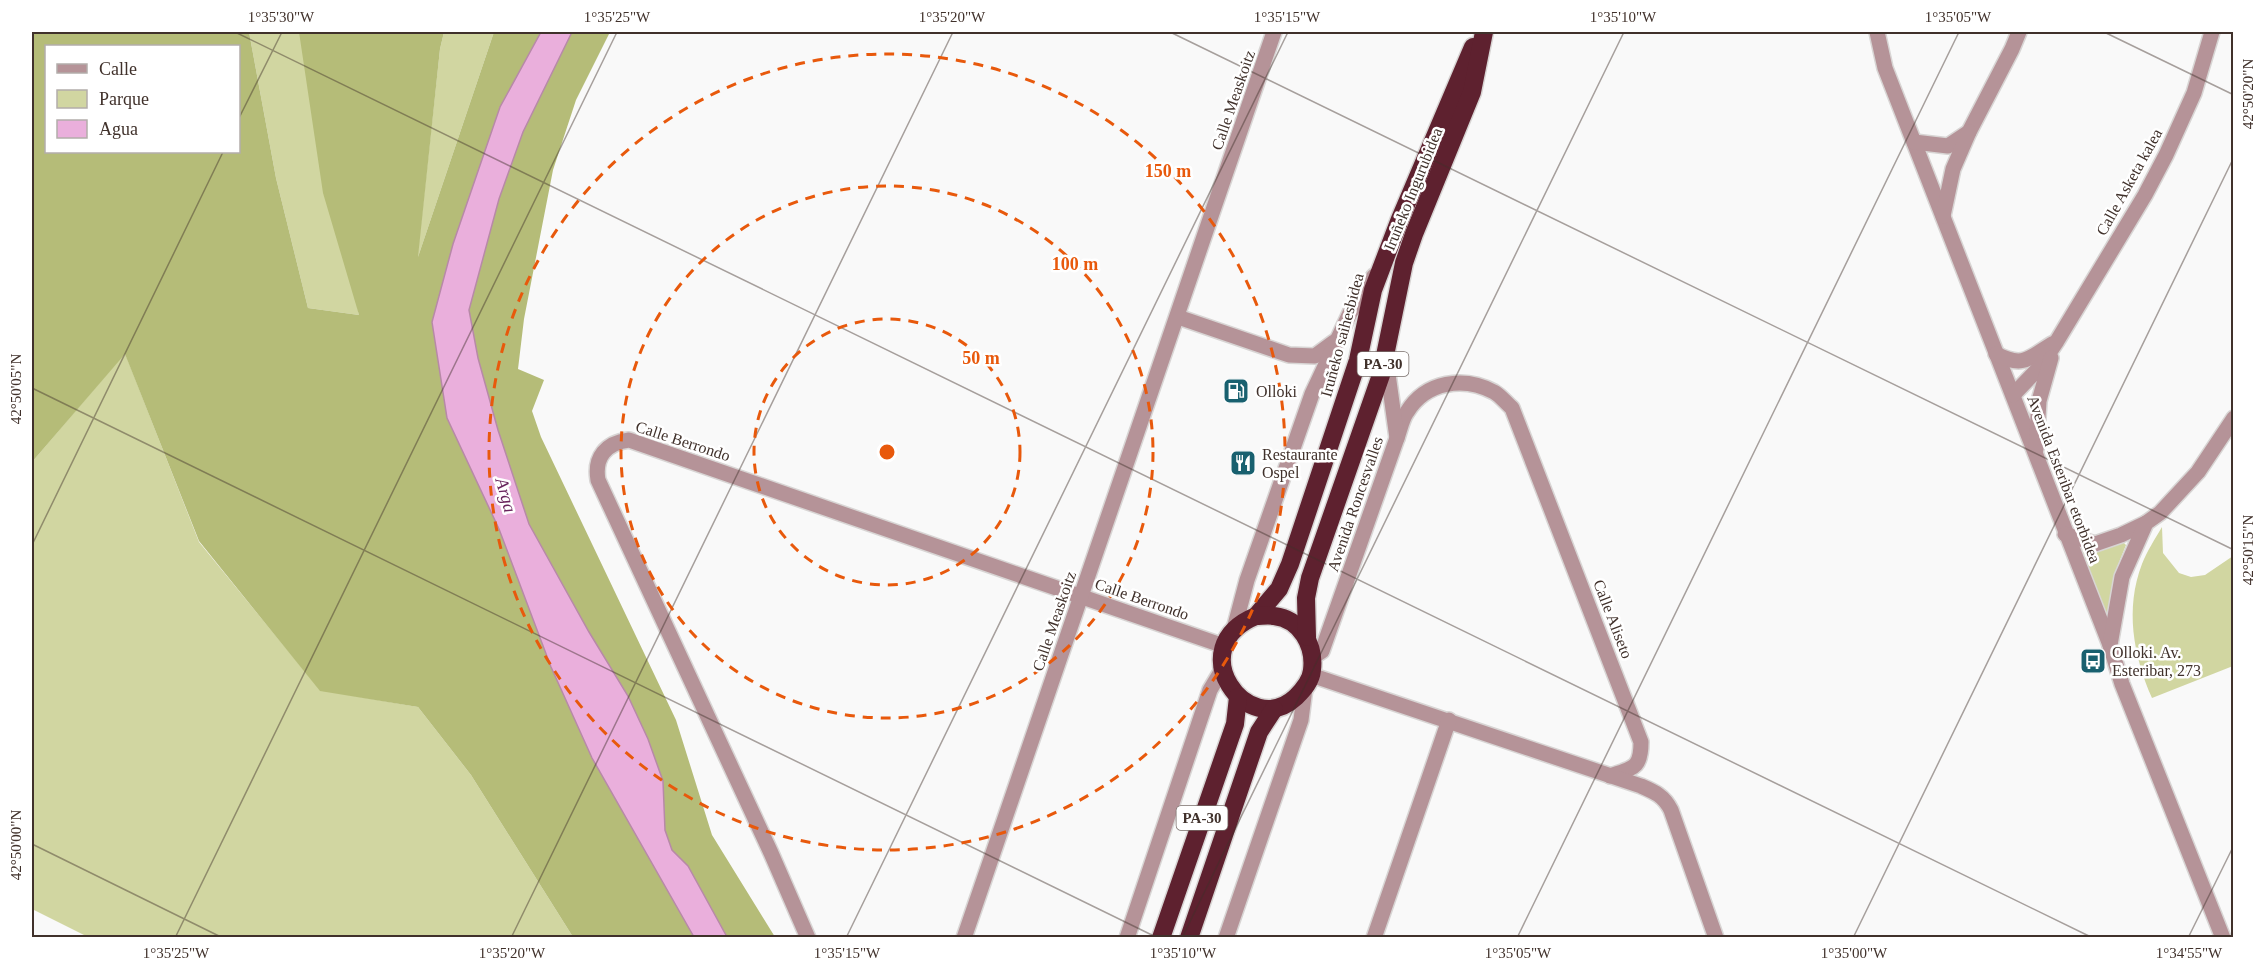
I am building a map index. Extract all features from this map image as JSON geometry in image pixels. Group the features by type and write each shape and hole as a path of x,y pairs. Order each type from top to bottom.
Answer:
{"highway":[{"path":"1464,90 1468,32"},
{"name":"Iruñeko Ingurubidea","path":"1307,637 1306,598 1310,578 1381,375 1404,263 1482,32"},
{"path":"1464,90 1497,32"},
{"name":"Iruñeko Ingurubidea","path":"1384,260 1464,90"},
{"name":"Iruñeko saihesbidea","path":"1256,616 1280,589 1290,564 1358,360 1373,290 1384,260"},
{"path":"1256,616 1275,616 1294,623 1307,637"},
{"name":"PA-30","path":"1222,670 1224,646 1234,629 1244,621 1256,616"},
{"name":"PA-30","path":"1189,938 1259,732 1274,709 1289,702 1310,673 1307,637"},
{"path":"1222,670 1227,685 1238,697 1251,704 1274,709"},
{"name":"PA-30","path":"1161,938 1235,724 1238,697"}],"street":[{"name":"Calle Measkoitz","path":"964,938 1274,32"},
{"name":"Avenida Esteribar etorbidea","path":"1877,32 1885,68 2110,645 2122,684 2223,938"},
{"path":"1943,216 1953,169 2019,32"},
{"name":"Calle Asketa kalea","path":"2013,395 2039,368 2057,341 2127,226 2166,155 2194,93 2212,32"},
{"path":"1914,142 1948,146 1969,132"},
{"path":"1234,629 1247,580 1312,394 1350,313 1384,260"},
{"path":"1178,316 1289,355 1315,356 1336,341"},
{"name":"Calle Asketa kalea","path":"1996,354 2012,362 2027,360 2057,341"},
{"name":"Calle Asketa kalea","path":"2035,454 2039,401 2057,341"},
{"name":"Avenida Roncesvalles","path":"1226,938 1301,720 1310,673 1322,651 1397,438 1385,354"},
{"name":"Calle Aliseto","path":"1397,438 1407,412 1420,396 1440,385 1460,382 1475,385 1496,393 1512,408 1641,742 1641,758 1633,768 1610,776"},
{"path":"2065,534 2095,544 2121,536 2160,513 2198,472 2234,418"},
{"name":"Calle Berrondo","path":"808,938 771,853 603,492 596,469 604,450 612,444 629,440 1224,646"},
{"path":"2110,645 2122,577 2145,523"},
{"path":"1127,938 1196,727 1210,690 1222,670"},
{"path":"1310,673 1659,794 1667,802 1716,938"},
{"path":"1374,938 1449,720"}],"green space":[{"path":"32,32 249,32 276,178 308,308 359,315 323,193 299,32 444,32 440,49 418,257 494,32 541,32 500,107 453,244 432,322 449,422 499,529 551,667 592,758 694,937 573,937 471,775 418,707 320,691 199,541 125,354 32,462"},
{"path":"249,32 303,32 359,315 308,308 276,178"},
{"path":"444,32 494,32 417,260 440,49"},
{"path":"572,32 610,32 576,100 553,170 524,319 518,369 544,380 532,411 541,437 676,720 712,835 775,937 727,937 688,866 672,850 665,830 663,781 628,696 589,632 529,524 498,430 478,358 469,310 499,199 523,132"},
{"path":"125,353 199,542 320,690 418,707 471,775 573,937 88,937 32,909 32,462"},
{"path":"2162,527 2163,553 2179,573 2191,577 2205,575 2233,556 2233,666 2152,698 2136,648 2133,614 2134,597 2142,564"},
{"path":"2118,542 2126,545 2114,575 2110,607 2107,613 2103,611 2080,550"}],"water":[{"name":"Arga","path":"541,32 572,32 523,132 499,199 469,310 478,358 498,430 529,524 589,632 628,696 648,739 663,781 665,830 672,850 688,866 727,937 694,937 592,758 551,667 499,529 447,418 432,322 453,244 500,107"}],"place":[{"name":"Olloki","path":"1236,391"},
{"name":"Restaurante Ospel","path":"1243,463"},
{"name":"Olloki. Av. Esteribar, 273","path":"2093,661"}]}
